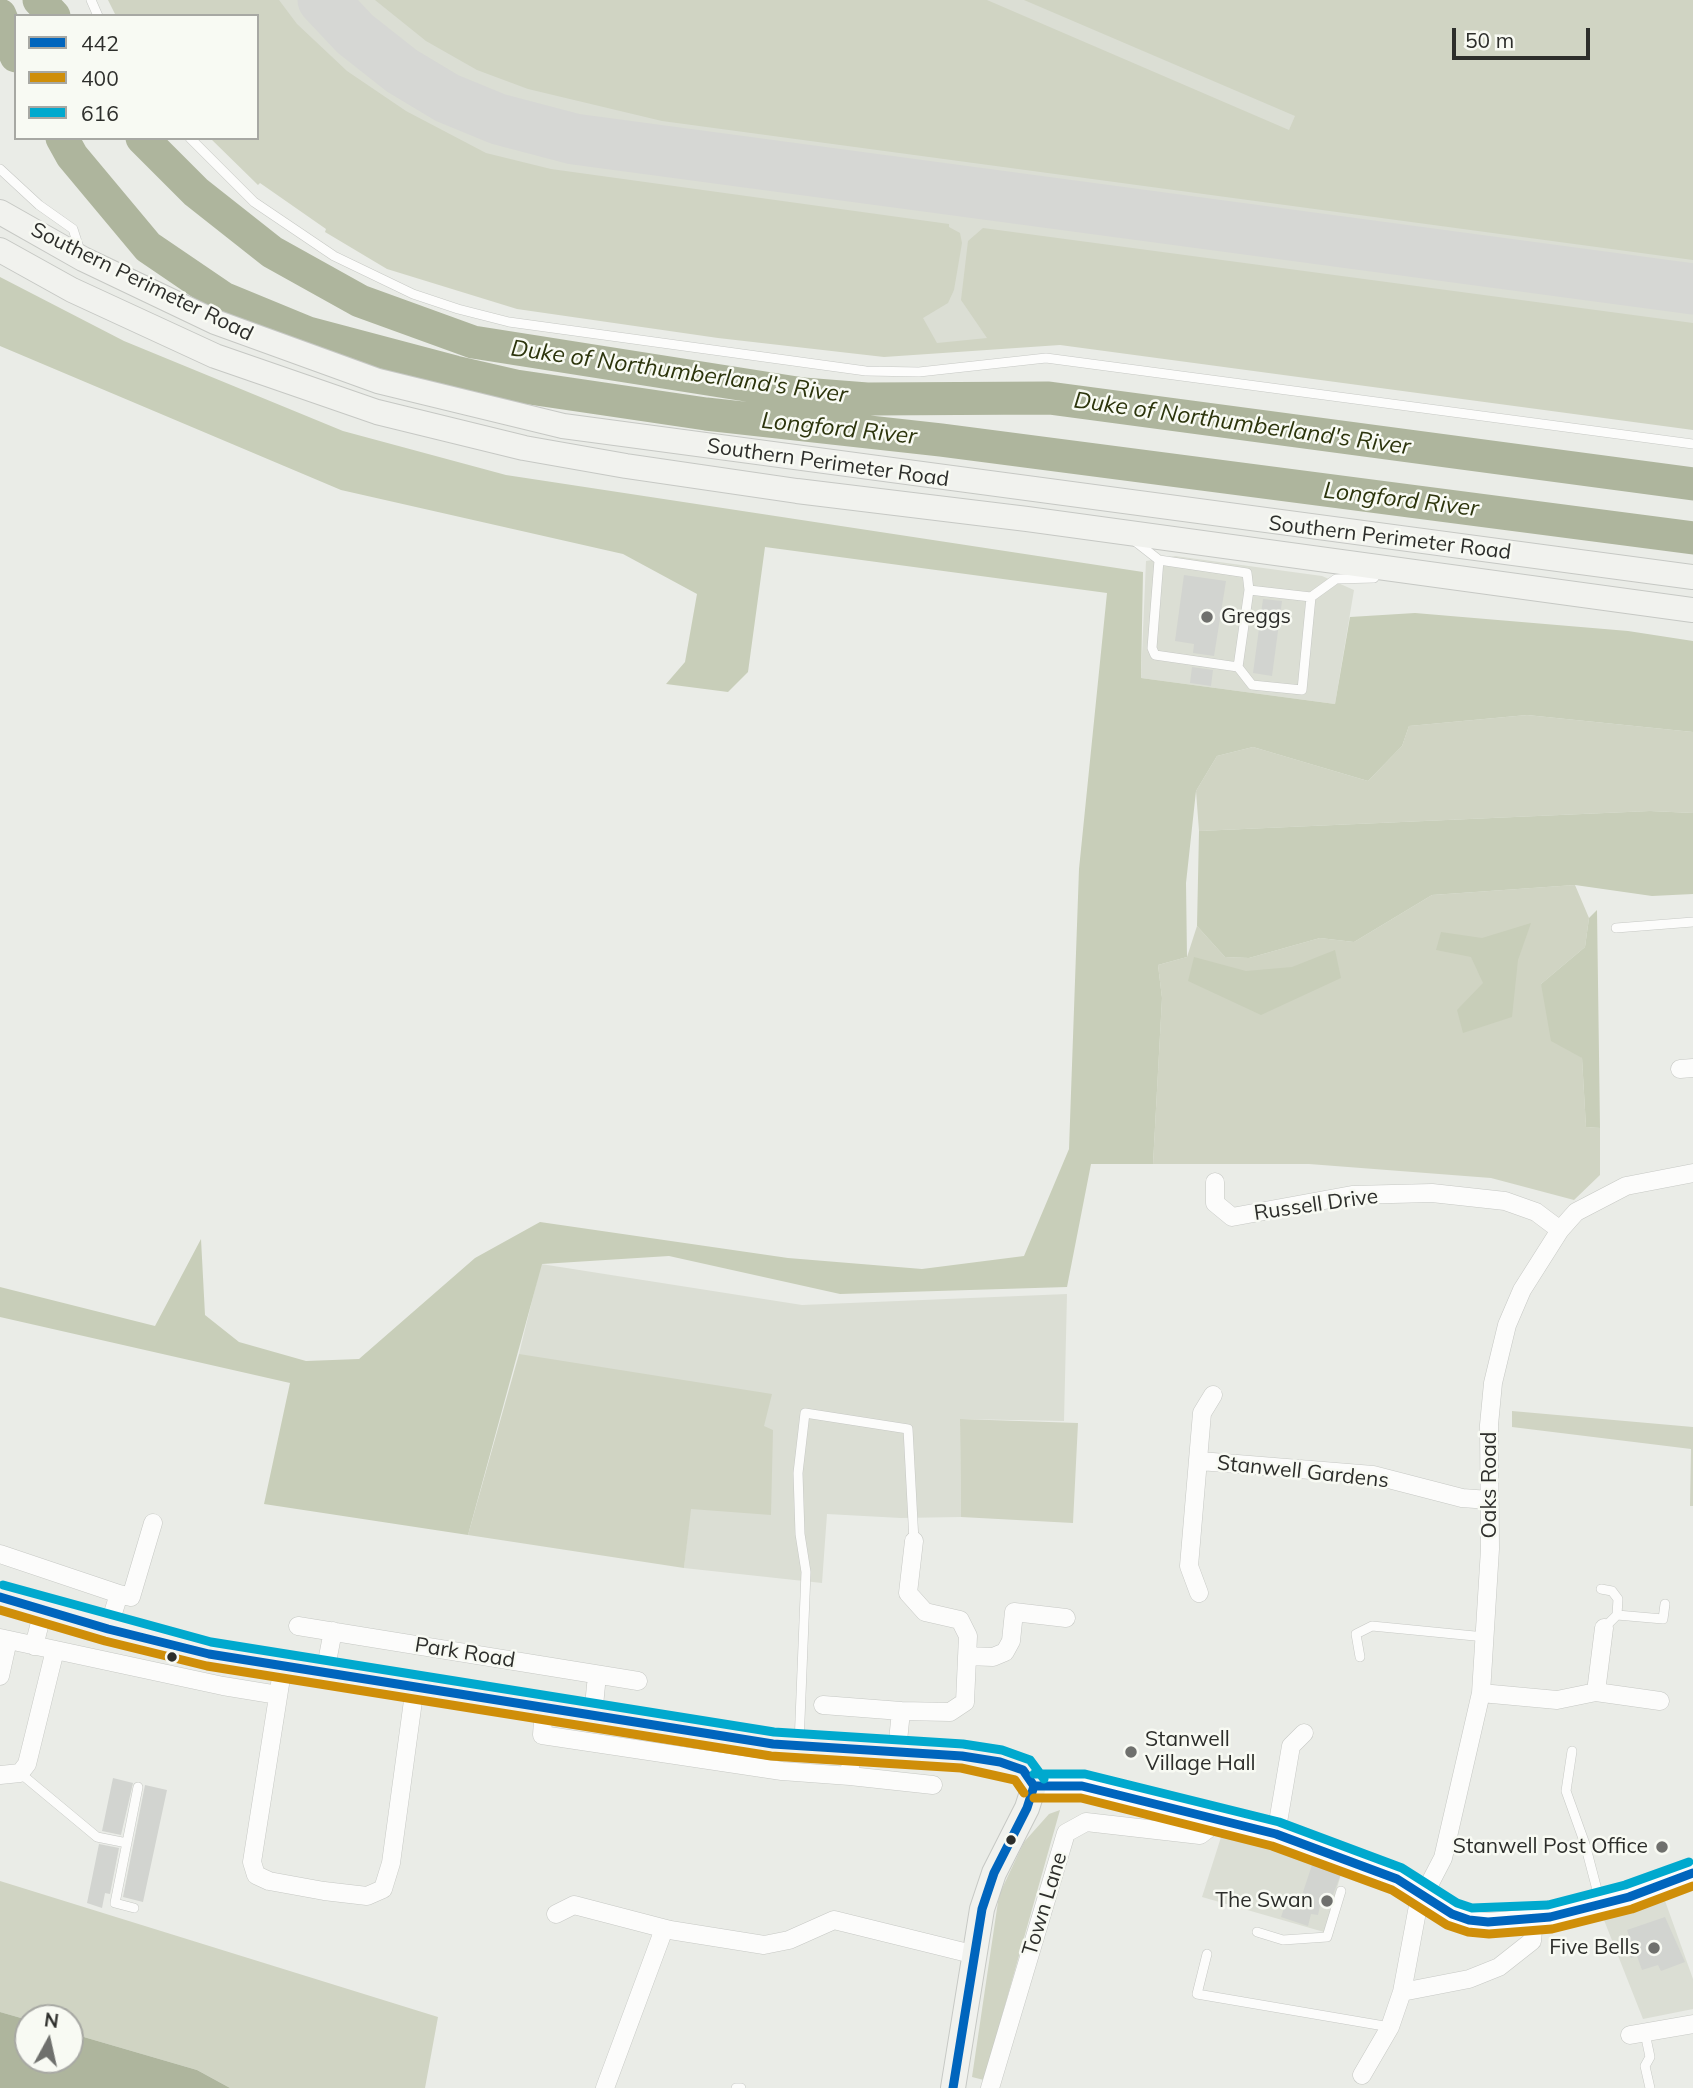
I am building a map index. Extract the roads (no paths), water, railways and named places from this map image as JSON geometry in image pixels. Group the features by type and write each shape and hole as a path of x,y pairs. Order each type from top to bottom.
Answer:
{"street":[{"name":"Southern Perimeter Road","path":"0,212 83,259 215,322 378,381 463,404 563,426 1693,577"},
{"name":"Southern Perimeter Road","path":"0,250 72,290 215,356 295,385 438,428 626,467 1693,610"},
{"name":"Oaks Road","path":"1362,2075 1390,2027 1402,1992 1418,1906 1443,1858 1481,1693 1490,1549 1493,1383 1507,1325 1522,1290 1560,1230 1576,1212 1602,1195 1626,1186 1693,1173"},
{"name":"Russell Drive","path":"1215,1182 1215,1203 1232,1217 1352,1195 1432,1193 1505,1201 1536,1212 1560,1230"},
{"name":"Stanwell Gardens","path":"1199,1593 1189,1566 1202,1413 1213,1395"},
{"name":"Stanwell Gardens","path":"1200,1461 1373,1475 1462,1498 1489,1500"},
{"path":"0,1554 131,1597 153,1523"},
{"path":"823,1705 950,1712 965,1702 968,1636 960,1620 925,1612 908,1593 914,1541"},
{"path":"108,1629 119,1594"},
{"name":"Park Road","path":"0,1597 108,1629 209,1654 799,1746 897,1751 1000,1762 1023,1770 1034,1786"},
{"path":"34,1646 43,1611"},
{"path":"967,1656 993,1657 1006,1653 1011,1641 1014,1612 1066,1618"},
{"name":"Park Road","path":"298,1626 638,1681"},
{"path":"1596,1692 1604,1628"},
{"path":"325,1672 332,1632"},
{"path":"0,1676 4,1639 278,1695"},
{"path":"0,1775 20,1773 27,1764 55,1650"},
{"path":"283,1665 251,1862 256,1875 291,1885 367,1896 383,1889 391,1863 415,1686"},
{"path":"593,1716 597,1675"},
{"path":"1481,1693 1558,1700 1596,1692 1660,1701"},
{"path":"544,1707 542,1735 782,1771 933,1785"},
{"path":"897,1751 901,1711"},
{"path":"1276,1834 1291,1746 1304,1732"},
{"path":"850,1776 851,1749"},
{"path":"953,2088 982,1909 994,1873 1027,1808 1034,1786 1082,1786 1276,1834 1349,1866 1397,1879 1452,1914 1469,1920 1534,1920 1601,1905 1693,1874"},
{"name":"Town Lane","path":"990,2088 1066,1833 1086,1822 1200,1835 1208,1829 1210,1816"},
{"path":"556,1914 574,1905 664,1929 764,1945 789,1940 834,1920 976,1955"},
{"path":"1402,1992 1469,1979 1499,1967 1532,1941 1534,1920"},
{"path":"606,2088 664,1929"},
{"path":"1637,2034 1693,2024"}],"lane":[{"path":"192,140 254,202 334,256 413,293 509,322 866,371 919,372 1046,359 1693,444"},
{"path":"0,169 39,205 73,229 83,259"},
{"path":"1113,531 1144,547 1159,560 1247,573 1249,590 1238,667"},
{"path":"1159,560 1153,648 1155,654 1238,667 1252,685 1302,690 1311,597"},
{"path":"1249,590 1311,597 1336,579 1362,577 1480,582"},
{"path":"1616,928 1693,922"},
{"path":"799,1746 806,1572 800,1534 798,1473 805,1413 908,1429 914,1541"},
{"path":"1601,1589 1612,1591 1618,1599 1617,1615 1604,1628"},
{"path":"1617,1615 1663,1619 1665,1604"},
{"path":"1360,1657 1356,1634 1372,1626 1486,1637"},
{"path":"1572,1751 1566,1791 1585,1844 1601,1905"},
{"path":"20,1773 97,1837 127,1843"},
{"path":"134,1908 115,1903 138,1787"},
{"path":"1257,1931 1283,1940 1326,1937 1341,1891"},
{"path":"1207,1954 1197,1994 1390,2027"},
{"path":"1637,2034 1650,2057 1645,2066 1650,2088"}],"waterway":[{"name":"Duke of Northumberland's River","path":"39,0 52,14"},
{"name":"Longford River","path":"0,15 14,51"},
{"name":"Longford River","path":"63,140 72,156 148,247 223,298 308,333 455,372 516,386 706,414 941,440 1693,538"},
{"name":"Duke of Northumberland's River","path":"144,140 196,192 272,252 360,301 473,342 803,394 867,399 1049,398 1693,484"}],"place":[{"name":"Greggs","path":"1207,617"},
{"name":"Stanwell Village Hall","path":"1131,1752"},
{"name":"Stanwell Post Office","path":"1662,1847"},
{"name":"The Swan","path":"1327,1901"},
{"name":"Five Bells","path":"1654,1948"}]}
